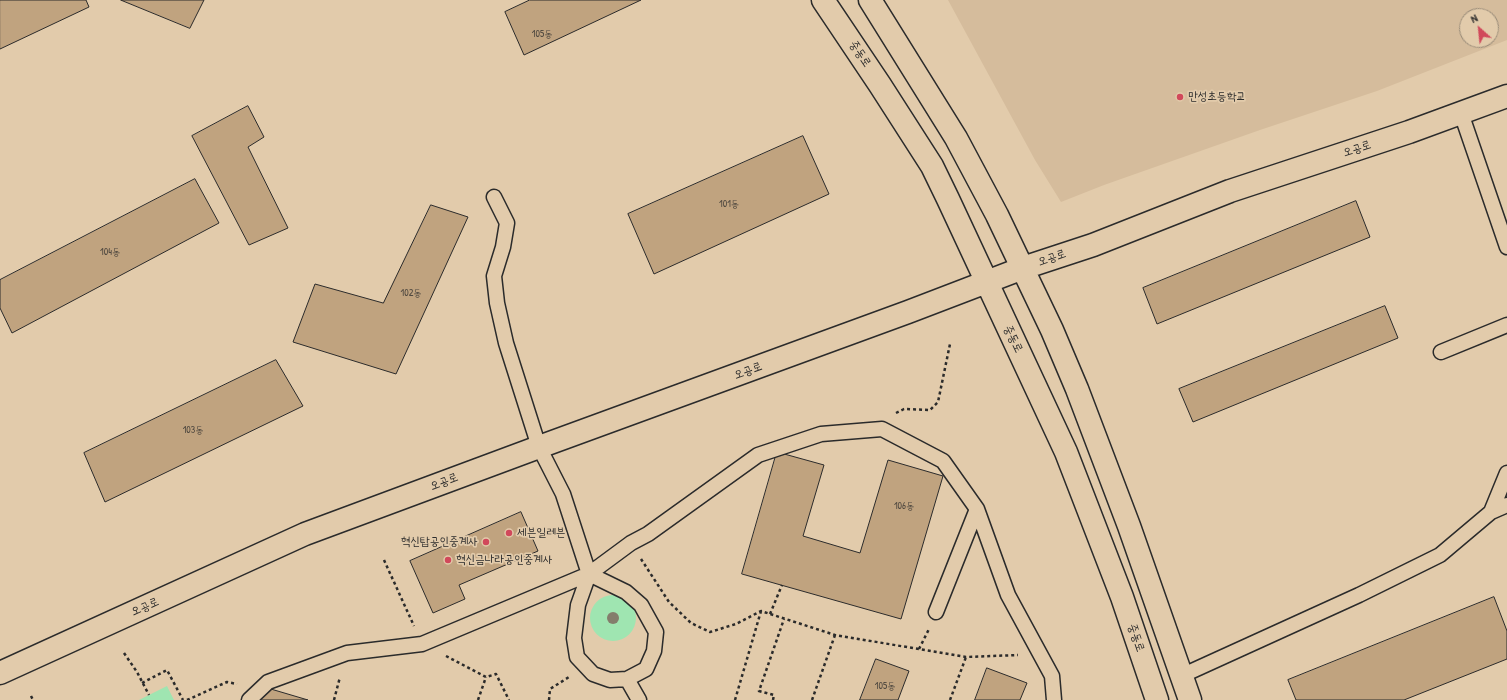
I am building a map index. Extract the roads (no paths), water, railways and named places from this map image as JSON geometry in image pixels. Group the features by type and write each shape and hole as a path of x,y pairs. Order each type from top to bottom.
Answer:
{"street":[{"name":"중동로","path":"823,0 932,166 948,199 1066,452 1122,597 1157,700"},
{"path":"870,0 956,138 997,215 1058,344 1080,396 1129,526 1190,700"},
{"name":"오공로","path":"0,673 305,534 986,283 1023,268 1093,245 1230,191 1409,132 1507,96"}],"lane":[{"path":"1461,113 1507,247"},
{"path":"494,197 507,223 503,247 494,276 497,303 506,343 539,447 563,494 589,574 578,605 574,638 577,657 593,674 610,680 627,679 646,669 654,651 656,632 641,604 626,592 589,574"},
{"path":"1441,352 1507,325"},
{"path":"249,700 268,682 347,653 422,644 589,574 631,543 648,534 758,455 821,434 882,430 943,461 977,509 1008,595 1052,676 1054,700"},
{"path":"1491,512 1507,473"},
{"path":"1181,676 1359,595 1440,555 1491,512 1507,505"},
{"path":"936,612 977,509"},
{"path":"627,679 639,700"}],"place":[{"name":"만성초등학교","path":"1180,97"},
{"name":"세븐일레븐","path":"509,533"},
{"name":"혁신탑공인중계사","path":"486,542"},
{"name":"혁신금나라공인중계사","path":"448,560"}]}
